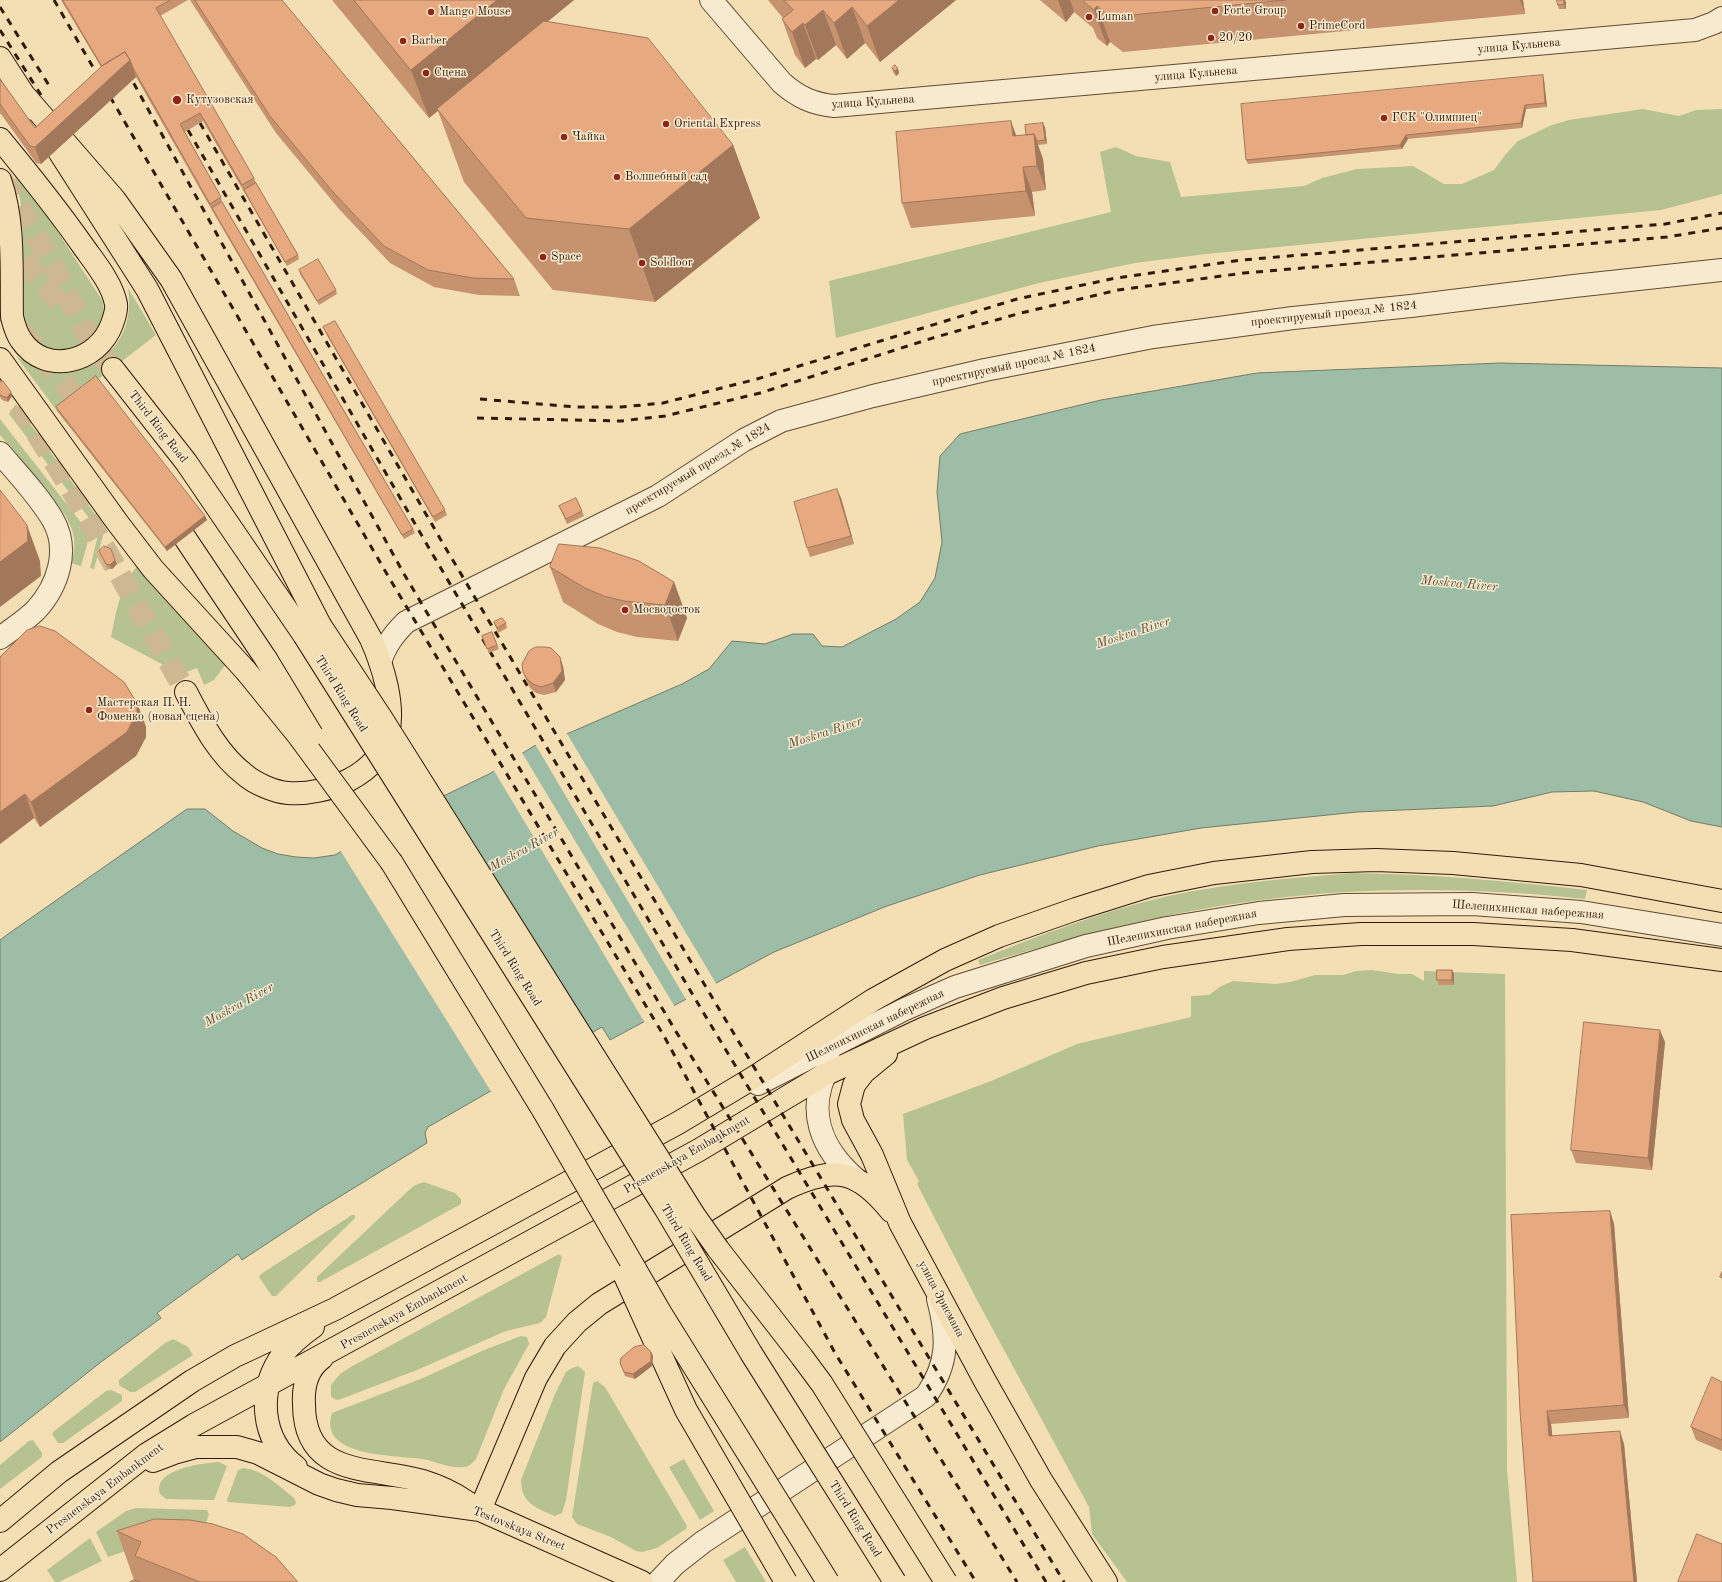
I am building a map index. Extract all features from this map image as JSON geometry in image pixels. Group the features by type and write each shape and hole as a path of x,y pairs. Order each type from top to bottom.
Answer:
{"main road":[{"path":"0,58 147,289 312,630"},
{"path":"25,96 106,188 142,236 171,279 371,639 387,684 389,708 388,734 380,752 366,769 349,779 312,793 286,793 265,786 244,774 220,750 206,730 186,692"},
{"path":"0,139 43,190 91,257 113,293 116,305 115,317 109,334 97,348 83,357 55,361 43,357 30,350 21,340 15,329 12,317 9,217 5,194 0,180"},
{"path":"0,359 140,551 246,671 298,735 392,863"},
{"name":"Third Ring Road","path":"112,369 186,462 312,630 382,719 694,1215 718,1249 802,1357 826,1391 946,1582"},
{"path":"185,538 266,659 392,863 543,1110 660,1312 828,1582"},
{"name":"Third Ring Road","path":"312,630 661,1201 751,1353 895,1582"},
{"path":"0,1521 59,1472 192,1381 234,1356 335,1309 678,1123 752,1078 873,1000 945,960 999,936 1148,886 1214,873 1312,862 1376,860 1453,863 1581,875 1722,901"},
{"name":"Шелепихинская набережная","path":"822,1076 925,1028 1003,998 1086,973 1163,957 1288,939 1361,934 1473,934 1583,941 1722,960"},
{"name":"улица Эрисмана","path":"925,1028 864,1072 854,1085 849,1104 853,1120 872,1155 900,1223 933,1281 985,1381 1040,1480 1106,1582"},
{"name":"Presnenskaya Embankment","path":"0,1570 147,1454 194,1425 700,1150 822,1076"},
{"path":"543,1110 614,1251 686,1410 786,1582"},
{"path":"327,1354 313,1365 306,1381 304,1399 305,1422 309,1436 323,1455 347,1467 423,1481 457,1495 480,1510 536,1378 555,1346 577,1322 598,1304 787,1188 806,1179 827,1173 844,1175 858,1181 882,1200 900,1223"},
{"path":"319,1484 289,1462 268,1429 265,1409 268,1385 274,1368 284,1353 335,1309"},
{"path":"105,1487 146,1464 174,1453 196,1447 219,1446 237,1447 258,1453 319,1484"},
{"name":"Testovskaya Street","path":"319,1484 357,1495 430,1502 480,1510 642,1582"}],"street":[{"name":"улица Кульнева","path":"711,0 782,83 795,94 814,103 834,106 1695,30 1714,23 1722,18"},
{"name":"проектируемый проезд № 1824","path":"380,662 386,646 393,634 406,622 658,496 744,440 781,420 873,396 985,370 1153,337 1293,318 1411,306 1566,286 1722,270"},
{"path":"0,453 53,520 60,535 62,547 59,568 44,600 23,621 0,638"},
{"name":"Шелепихинская набережная","path":"678,1123 854,1037 902,1010 955,987 1086,946 1167,928 1259,913 1344,905 1472,904 1581,912 1722,935"},
{"path":"854,1037 836,1052 822,1076 816,1107 823,1134 833,1155 843,1168 858,1181"},
{"path":"658,1582 675,1564 703,1542 926,1396 936,1383 943,1365 946,1344 944,1321 933,1281"}],"shaded area":[{"path":"1643,109 1679,116 1696,110 1722,109 1722,194 1661,210 1206,254 1135,263 1039,283 836,338 829,281 1111,212 1100,152 1116,147 1136,156 1170,162 1181,197 1304,186 1322,178 1357,169 1413,166 1444,184 1462,184 1494,170 1518,141 1552,125 1569,120"},
{"path":"14,172 52,223 102,300 104,316 99,330 86,344 77,348 57,351 48,349 37,342 32,336 24,318 22,209"},
{"path":"128,288 156,335 57,411 16,356 42,369 59,373 79,370 101,359 117,343 123,333 129,312"},
{"path":"16,404 105,528 94,569 90,568 99,531 9,414"},
{"path":"0,419 90,534 81,566 71,563 74,550 74,538 71,527 65,515 0,435"},
{"path":"137,566 226,664 214,680 204,685 197,668 173,677 169,668 111,637 122,592"},
{"path":"1352,873 1470,878 1587,890 1585,899 1545,895 1424,890 1343,892 1302,895 1226,905 1155,918 1085,935 980,965 978,960 1072,924 1168,896 1237,884"},
{"path":"1371,970 1399,974 1412,974 1424,981 1424,971 1505,974 1507,1470 1517,1582 1127,1582 1092,1534 1089,1507 977,1300 917,1184 919,1181 907,1160 903,1114 991,1081 1077,1044 1191,1017 1191,996 1209,995 1221,986 1233,981 1276,984 1315,975 1343,975 1356,971"},
{"path":"424,1182 455,1193 461,1199 461,1204 320,1282 317,1282 317,1277 409,1190 415,1185"},
{"path":"352,1215 355,1215 355,1218 276,1296 272,1296 259,1277 261,1274"},
{"path":"559,1254 562,1257 546,1317 540,1323 506,1331 417,1370 341,1399 337,1400 331,1397 331,1385 340,1374 349,1368"},
{"path":"521,1336 527,1337 529,1344 504,1389 476,1459 466,1467 453,1467 422,1459 379,1455 347,1446 336,1439 331,1428 332,1413 423,1378 484,1350"},
{"path":"173,1339 188,1347 193,1355 135,1392 130,1392 119,1385 119,1380 165,1343"},
{"path":"578,1366 585,1372 566,1500 562,1513 555,1516 531,1504 524,1494 521,1480 555,1394 566,1372"},
{"path":"597,1381 605,1387 687,1526 686,1529 657,1548 642,1552 636,1551 611,1537 577,1524 572,1517 593,1383"},
{"path":"111,1390 122,1395 122,1401 63,1443 58,1443 52,1434 53,1432 106,1391"},
{"path":"33,1440 42,1453 42,1457 0,1489 0,1465 29,1441"},
{"path":"684,1459 714,1511 700,1520 669,1467"},
{"path":"219,1462 227,1466 214,1500 166,1499 160,1494 160,1485 171,1473 191,1466"},
{"path":"243,1468 250,1469 270,1479 294,1498 296,1502 295,1505 290,1507 228,1502 227,1500 238,1470"},
{"path":"136,1508 207,1510 209,1514 204,1529 149,1543 108,1557 96,1532 126,1511"},
{"path":"90,1538 102,1561 59,1582 55,1582 47,1570"},
{"path":"745,1547 766,1582 736,1582 723,1560"}],"water":[{"name":"Moskva River","path":"1501,363 1722,368 1722,827 1691,821 1643,802 1594,791 1552,792 1493,806 1357,812 1201,828 1098,846 980,875 887,906 774,952 610,1040 602,1027 428,1127 425,1133 427,1143 318,1210 242,1260 238,1254 157,1313 161,1318 101,1362 0,1442 0,940 8,934 187,809 205,809 233,831 262,848 278,854 314,858 335,855 406,814 489,774 534,746 569,733 682,684 709,669 732,641 765,644 793,634 813,634 822,646 842,647 896,619 920,602 935,578 942,542 937,492 940,456 960,434 1101,400 1257,373"}],"pier":[{"path":"566,732 717,985 687,1001 535,744"},
{"path":"521,751 675,1007 645,1023 493,769"},
{"path":"443,794 594,1035 492,1093 340,850 405,812"}],"building":[{"path":"63,0 170,0 156,8 254,178 242,185 200,113 180,124 221,197 210,204 125,52 102,66"},
{"path":"195,0 282,0 514,279 473,278 428,270 384,246 333,192 270,116"},
{"path":"354,0 497,0 411,70"},
{"path":"784,0 899,0 867,26 852,7 834,23 823,10 805,25 803,23 792,32 782,19 793,10"},
{"path":"1085,0 1286,0 1110,17 1097,6 1094,10 1084,2"},
{"path":"1557,0 1564,0 1564,4 1558,5"},
{"path":"544,21 648,38 733,145 629,229 526,218 437,109"},
{"path":"125,52 130,60 35,147 30,146 0,104 0,79 35,128 103,65"},
{"path":"895,65 898,69 895,71 892,68"},
{"name":"ГСК \"Олимпиец\"","path":"1543,75 1545,103 1525,105 1521,123 1406,135 1400,145 1246,160 1241,104"},
{"path":"1011,121 1013,136 1034,134 1037,166 1023,167 1026,191 902,203 896,132"},
{"path":"1043,123 1045,140 1037,141 1034,134 1026,135 1025,125"},
{"path":"256,183 298,255 285,262 244,190"},
{"path":"222,202 413,529 402,535 212,208"},
{"path":"318,259 336,290 317,301 299,270"},
{"path":"335,321 445,510 433,517 323,327"},
{"path":"96,376 205,516 165,547 56,407"},
{"path":"0,381 3,381 11,392 7,398 0,395"},
{"path":"837,489 851,536 807,548 794,502"},
{"path":"0,490 27,525 28,541 0,562"},
{"path":"576,498 582,511 566,519 559,506"},
{"path":"559,544 600,548 639,561 674,582 665,605 624,601 604,596 585,588 550,567"},
{"path":"104,546 111,549 115,560 110,565 106,564 99,551"},
{"path":"502,618 506,623 497,628 494,622"},
{"path":"40,626 55,631 124,682 137,703 137,712 127,732 31,802 25,794 0,812 0,657 27,630"},
{"path":"492,632 497,645 487,649 482,636"},
{"path":"536,647 551,648 560,657 562,671 553,683 541,687 533,684 527,679 523,672 522,664 529,651"},
{"path":"1437,970 1452,970 1452,980 1437,980"},
{"path":"1584,1022 1660,1030 1648,1158 1571,1150"},
{"path":"1610,1211 1624,1405 1547,1411 1549,1436 1620,1431 1634,1582 1533,1582 1520,1411 1511,1215"},
{"path":"644,1345 651,1352 651,1361 633,1374 624,1372 620,1363 621,1358 634,1347"},
{"path":"1712,1377 1722,1382 1722,1440 1691,1427"},
{"path":"155,1519 190,1520 213,1524 243,1534 276,1557 297,1581 200,1582 135,1556 141,1542 117,1531"},
{"path":"1697,1534 1722,1544 1722,1582 1678,1582"}],"tunnel":[{"path":"1,179 12,194 55,270 90,340 113,369"},
{"path":"3,234 65,310"},
{"path":"0,304 91,417"},
{"path":"2,377 74,494 186,692"}],"railway":[{"path":"54,0 391,581 664,1036 835,1353 976,1582"},
{"path":"0,7 50,87"},
{"path":"0,30 41,95"},
{"path":"127,71 404,574 675,1030 1017,1582"},
{"path":"200,123 445,547 716,1004 1064,1582"},
{"path":"188,130 433,555 703,1012 1046,1582"},
{"path":"480,399 576,407 621,407 663,403 757,379 1017,299 1116,278 1242,260 1665,224 1722,213"},
{"path":"477,418 621,421 665,416 760,393 936,337 1021,313 1118,290 1244,273 1667,237 1722,228"}],"place":[{"name":"Forte Group","path":"1215,11"},
{"name":"Mango Mouse","path":"431,12"},
{"name":"Luman","path":"1089,17"},
{"name":"PrimeCord","path":"1301,26"},
{"name":"20/20","path":"1211,38"},
{"name":"Barber","path":"403,41"},
{"name":"Сцена","path":"426,73"},
{"name":"Кутузовская","path":"177,100"},
{"name":"ГСК \"Олимпиец\"","path":"1384,118"},
{"name":"Oriental Express","path":"666,124"},
{"name":"Чайка","path":"564,137"},
{"name":"Волшебный сад","path":"617,177"},
{"name":"Space","path":"543,257"},
{"name":"Sol'floor","path":"642,263"},
{"name":"Мосводосток","path":"625,610"},
{"name":"Мастерская П. Н. Фоменко (новая сцена)","path":"89,710"}]}
